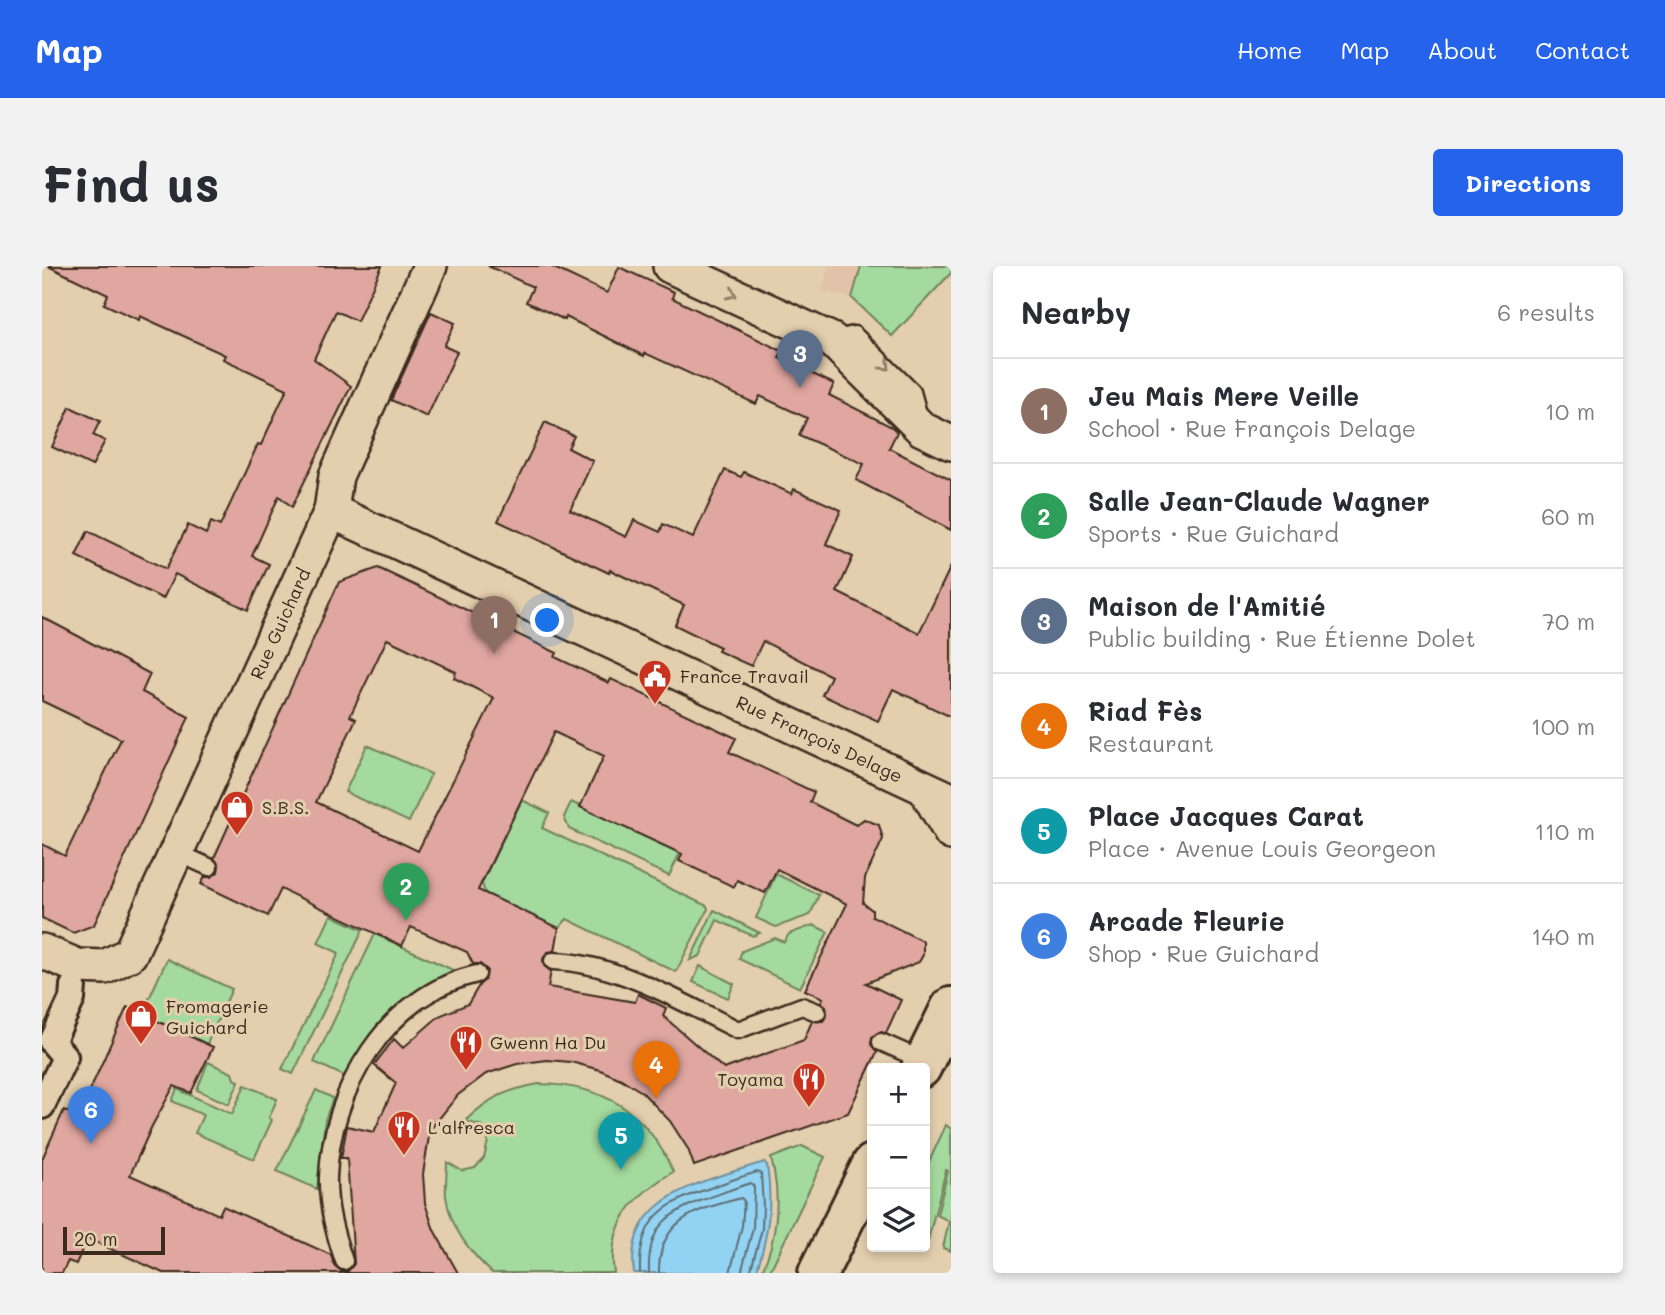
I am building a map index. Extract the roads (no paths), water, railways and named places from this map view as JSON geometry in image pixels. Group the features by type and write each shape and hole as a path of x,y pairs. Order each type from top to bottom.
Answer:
{"main road":[{"path":"923,1063 951,1007"},
{"path":"818,1273 867,1174"}],"street":[{"name":"Rue Guichard","path":"42,951 77,967 105,967 130,954 331,512 336,476 430,266"},
{"path":"670,266 832,340 937,436"},
{"name":"Rue François Delage","path":"331,512 939,795 951,833"},
{"path":"42,1106 65,1057 52,1042 72,999 73,986"}],"lane":[{"path":"178,853 209,867"},
{"path":"553,961 596,967 639,982 738,1030 802,1006 817,1012"},
{"path":"344,1261 333,1228 328,1179 332,1130 349,1088 378,1039 406,1010 435,989 477,974"},
{"path":"881,1042 918,1063"}],"water":[{"path":"764,1162 769,1179 769,1207 764,1246 756,1273 634,1273 634,1246 642,1225 655,1208 695,1185"}],"place":[{"name":"Maison de l'Amitié","path":"800,388"},
{"name":"Jeu Mais Mere Veille","path":"494,654"},
{"name":"France Travail","path":"655,706"},
{"name":"S.B.S.","path":"237,837"},
{"name":"Salle Jean-Claude Wagner","path":"406,921"},
{"name":"Fromagerie Guichard","path":"141,1046"},
{"name":"Gwenn Ha Du","path":"466,1072"},
{"name":"Riad Fès","path":"656,1099"},
{"name":"Toyama","path":"809,1109"},
{"name":"Arcade Fleurie","path":"91,1144"},
{"name":"L'alfresca","path":"404,1157"},
{"name":"Place Jacques Carat","path":"621,1170"}]}
